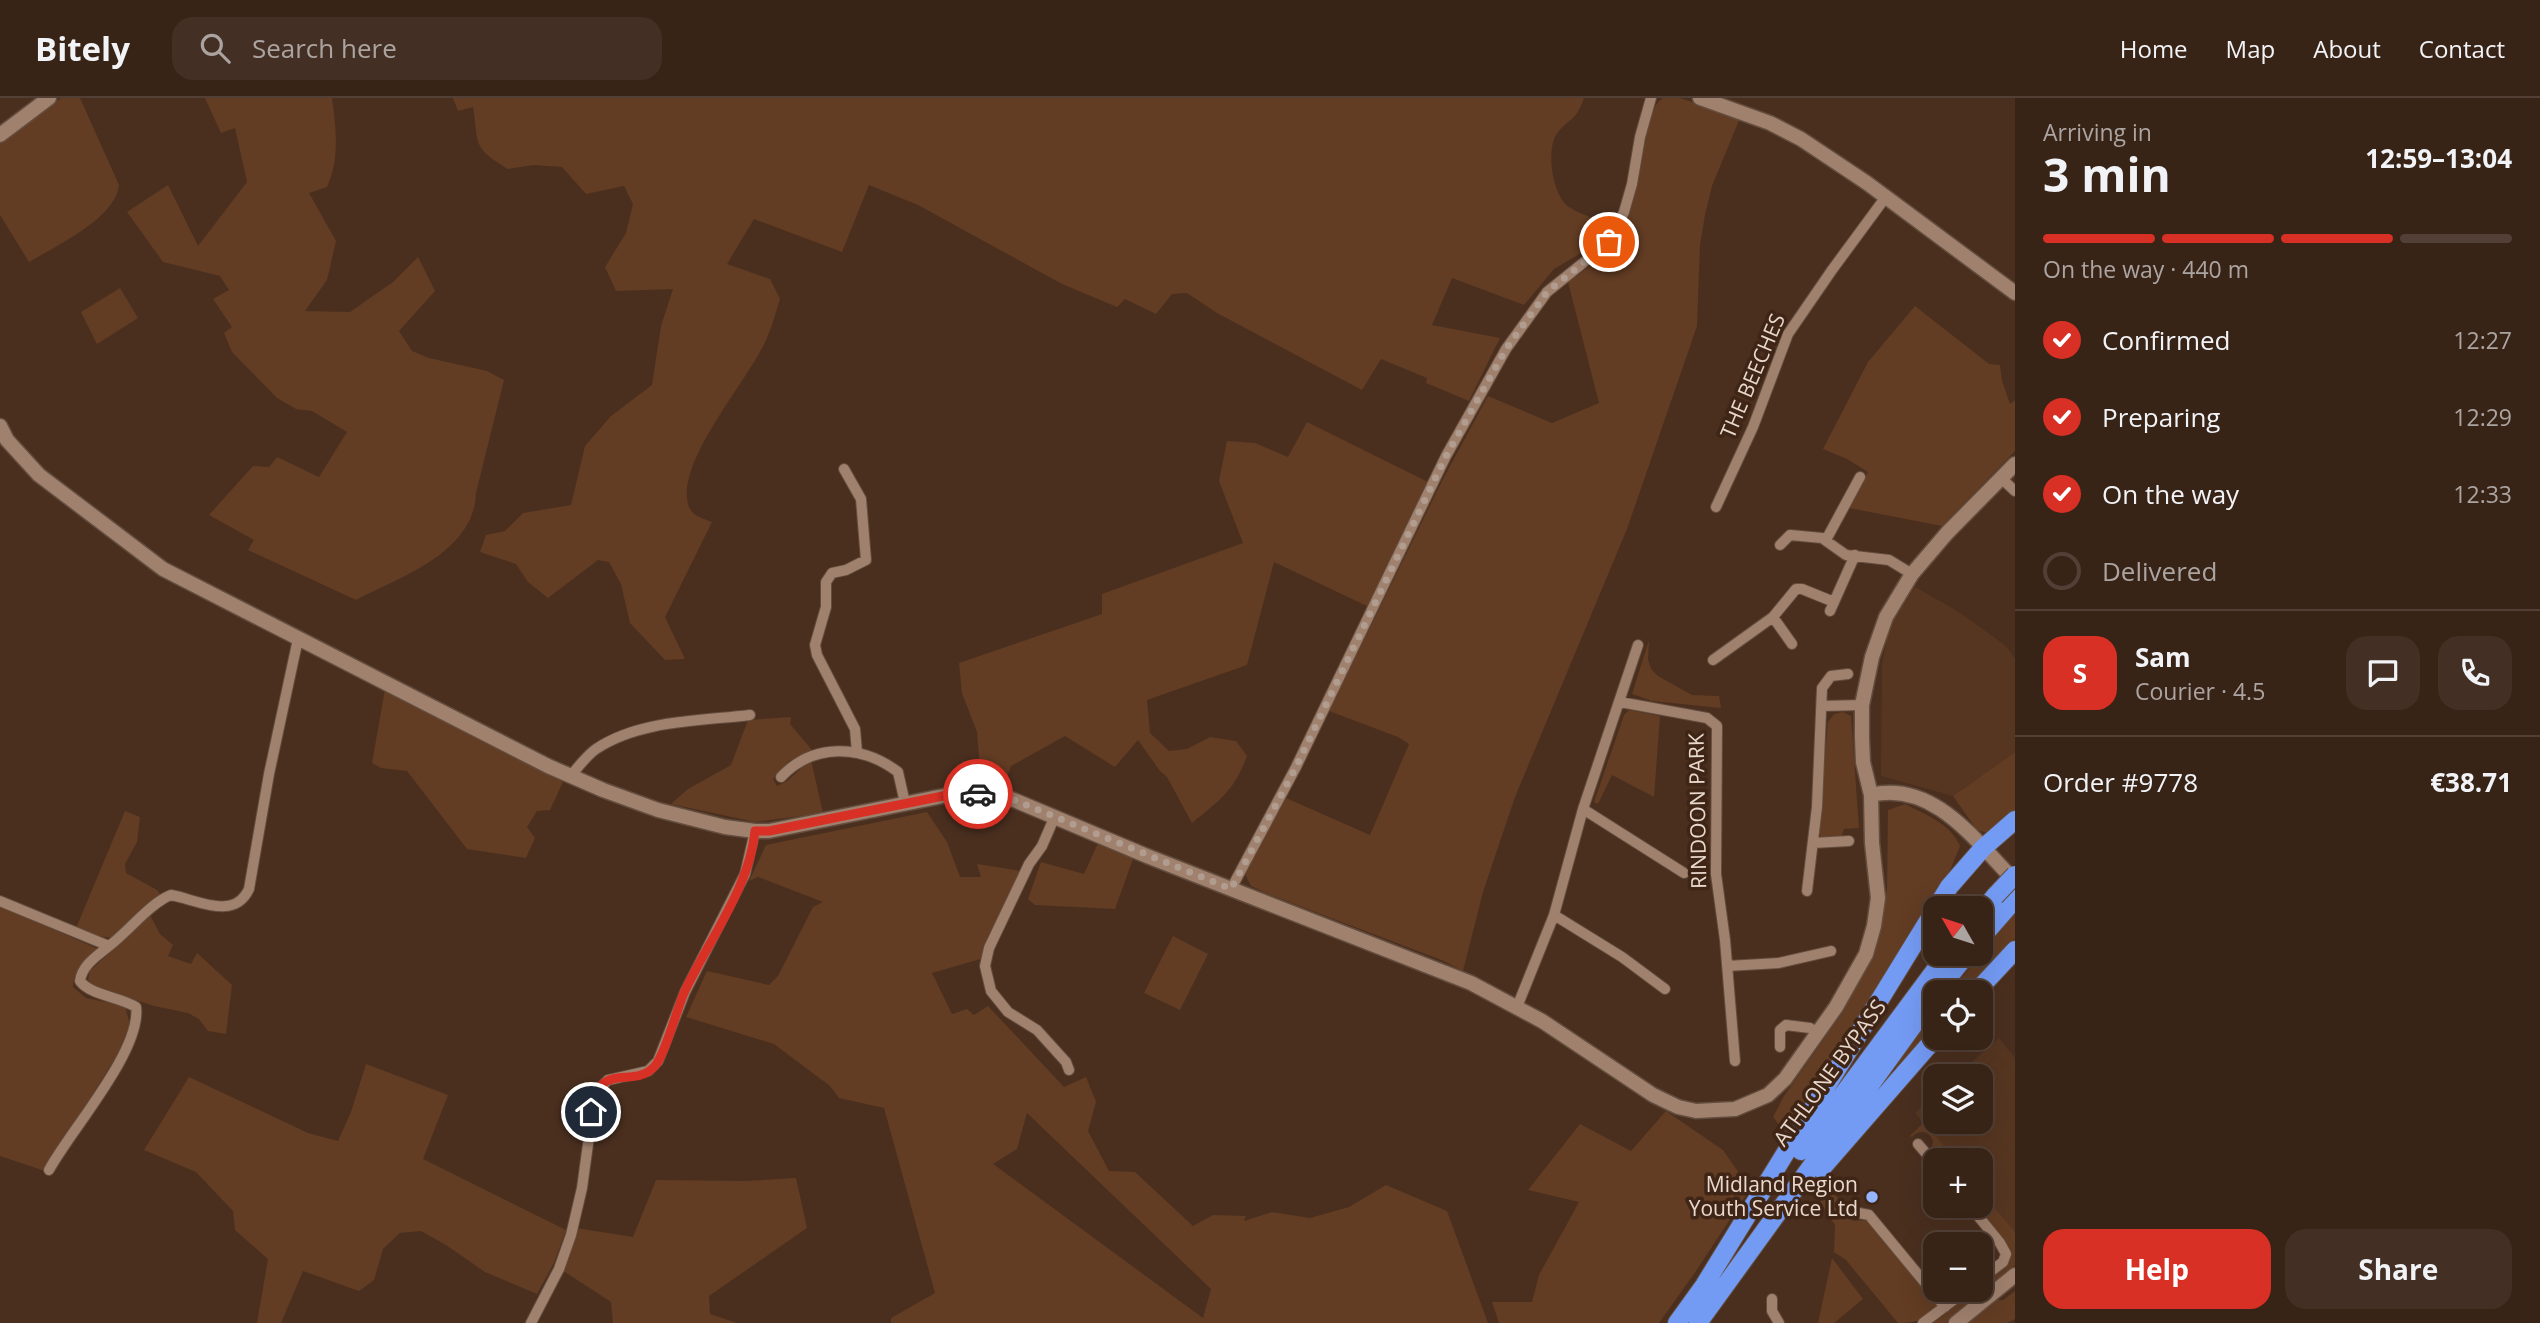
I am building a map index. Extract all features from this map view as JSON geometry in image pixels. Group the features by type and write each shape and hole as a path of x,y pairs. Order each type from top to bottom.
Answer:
{"highway":[{"path":"1705,1284 1955,879 1983,848 2015,820"},
{"path":"1993,920 2005,902 2015,878"},
{"path":"1987,980 2015,950"},
{"name":"ATHLONE BYPASS","path":"1677,1323 1867,1059 1938,966"},
{"name":"ATHLONE BYPASS","path":"1946,980 1957,966"},
{"name":"ATHLONE BYPASS","path":"1698,1323 1923,1011"},
{"path":"1705,1323 1829,1159 1925,1050"}],"street":[{"path":"0,135 49,98"},
{"path":"1231,889 1296,767 1446,456 1506,349 1547,292 1609,242 1624,212 1651,98"},
{"path":"1699,98 1770,123 1790,133 1867,183 2015,293"},
{"name":"THE BEECHES","path":"1716,507 1753,427 1788,334 1885,198"},
{"path":"0,426 7,440 39,475 163,569 570,777 658,810 712,825 755,831 769,831 953,794 1002,795 1471,983 1517,1007 1660,1098 1678,1107 1696,1111 1735,1109 1768,1096 1785,1080 1819,1033 1862,962 1874,926 1878,898 1872,843 1871,795 1863,762 1862,705 1872,657 1891,607 1912,574 1947,533 2015,464"},
{"path":"844,469 861,499 866,560 846,570 832,573 826,582 826,607 815,645 817,655 855,729 857,751"},
{"path":"1826,540 1860,477"},
{"path":"2001,478 2015,491"},
{"path":"1780,545 1786,537 1792,535 1818,537 1844,554 1891,561 1912,574"},
{"path":"1713,660 1773,617 1796,589 1802,589 1832,606 1856,555"},
{"path":"1773,617 1792,644"},
{"path":"49,1170 93,1107 130,1040 138,1018 136,1007 87,989 80,981 82,971 154,906 171,895 219,907 229,907 244,900 249,889 269,774 298,639"},
{"path":"1517,1007 1554,915 1583,809 1638,645"},
{"path":"1807,891 1820,765 1822,688 1835,675 1849,674"},
{"name":"RINDOON PARK","path":"1620,702 1707,718 1716,724 1716,874 1727,966"},
{"path":"1822,706 1862,705"},
{"path":"570,777 587,756 618,737 676,724 750,715"},
{"path":"780,777 806,757 857,751 881,760 898,772 905,803"},
{"path":"1871,795 1887,791 1935,805 1959,823 2015,878"},
{"path":"1583,809 1684,873"},
{"path":"1055,816 989,948 985,966 990,990 1008,1012 1037,1030 1066,1062 1069,1070"},
{"path":"531,1323 559,1269 571,1235 582,1188 595,1093 608,1080 648,1072 658,1061 685,992 745,874 755,831"},
{"path":"1813,843 1850,841"},
{"path":"0,901 109,946"},
{"path":"1554,915 1622,957 1665,989"},
{"path":"1735,1061 1727,966 1779,963 1830,951"},
{"path":"1780,1047 1780,1030 1786,1025 1810,1028 1819,1033"},
{"path":"1918,1144 1923,1150"},
{"path":"1854,1212 1869,1215 1945,1307"},
{"path":"1980,1218 1991,1232"},
{"path":"1993,1234 2006,1254 2003,1262 1993,1270"},
{"path":"1956,1323 2015,1275"},
{"path":"1772,1299 1772,1311 1779,1323"},
{"path":"1923,1323 1951,1302"}],"shaded area":[{"path":"61,98 80,98 119,185 115,197 96,220 29,262 0,215 0,142"},
{"path":"205,98 332,98 336,132 334,165 327,187 309,193 336,241 327,280 305,311 350,312 393,282 418,257 435,291 399,331 412,351 429,358 487,371 504,380 472,514 463,532 432,560 356,600 248,550 254,540 209,515 253,466 269,467 277,457 319,477 347,432 312,411 296,409 277,398 232,352 224,333 232,327 213,299 229,290 220,276 163,262 127,212 168,185 198,246 247,182 235,128 221,133"},
{"path":"453,98 1584,98 1576,115 1554,139 1552,171 1558,193 1569,207 1610,224 1583,252 1554,269 1524,305 1452,278 1432,325 1500,338 1469,401 1426,383 1427,378 1381,359 1362,390 1217,313 1187,293 1172,294 1156,314 1125,299 1117,307 1062,284 918,205 869,185 842,252 754,219 727,264 770,279 780,299 766,340 716,421 693,466 687,486 689,508 694,514 712,522 665,617 685,659 665,660 630,623 621,584 609,562 598,560 548,598 528,582 516,564 480,552 486,535 505,531 523,513 571,505 585,446 611,416 652,385 661,326 673,289 616,291 605,267 626,233 633,204 624,186 586,194 562,167 533,165 508,169 488,156 479,144 473,107 458,111"},
{"path":"1663,98 1680,98 1740,118 1712,186 1705,215 1700,245 1697,326 1627,529 1515,797 1483,892 1463,971 1444,961 1268,894 1251,886 1245,874 1286,798 1370,835 1409,744 1398,737 1329,711 1443,479 1488,396 1552,423 1599,403 1568,282 1606,253 1622,230 1634,196 1648,125 1657,104"},
{"path":"120,288 138,318 97,344 81,312"},
{"path":"1915,306 1989,364 2000,365 2010,404 2015,400 2015,451 1942,526 1849,508 1868,472 1823,449 1868,362"},
{"path":"1307,422 1428,482 1369,607 1274,562 1247,665 1147,700 1150,733 1169,751 1187,749 1210,737 1236,741 1247,756 1237,778 1225,794 1192,823 1167,777 1138,740 1115,767 1065,736 1011,766 1005,782 981,782 977,732 962,693 959,663 1102,614 1102,594 1243,543 1219,481 1227,441 1255,443 1288,457"},
{"path":"1915,587 1959,612 2006,646 2015,659 2015,752 1953,796 1881,776 1882,664 1889,628"},
{"path":"1649,640 1648,659 1651,669 1658,676 1692,695 1719,696 1721,708 1652,701 1632,694"},
{"path":"385,689 563,782 550,810 537,811 527,827 535,838 526,858 467,849 407,771 381,768 372,763"},
{"path":"1629,710 1660,716 1654,797 1612,775 1598,804 1594,802 1624,715"},
{"path":"1843,712 1851,716 1859,828 1844,829 1841,837 1822,839 1818,830 1828,722 1834,714"},
{"path":"791,717 790,724 812,750 789,761 773,779 777,786 787,781 811,760 823,813 755,822 671,804 688,789 731,765 748,720"},
{"path":"2015,752 2015,810 1988,833 1977,830 1953,796"},
{"path":"1905,804 1929,816 1950,831 1960,846 1944,885 1937,896 1923,896 1923,918 1786,1134 1773,1117 1784,1096 1843,1012 1875,951 1887,889 1888,810"},
{"path":"125,811 140,817 137,842 125,864 126,873 157,890 161,895 114,938 97,936 76,928"},
{"path":"927,812 947,842 960,877 981,877 977,864 1021,871 984,958 932,973 952,1014 967,1009 974,1015 988,1006 1064,1087 1086,1077 1096,1102 1088,1131 1109,1171 1135,1172 1193,1226 1213,1215 1246,1216 1244,1221 1272,1212 1310,1218 1349,1207 1386,1185 1447,1211 1488,1323 891,1323 891,1318 935,1293 884,1108 839,1098 830,1086 774,1044 686,1017 707,971 769,985 778,976 813,907 823,902 758,877 749,881 766,845","holes":["1027,1113 1211,1289 1203,1318 993,1164 1017,1149"]},
{"path":"1099,841 1133,859 1115,909 1035,905 1028,899 1041,862 1084,874"},
{"path":"0,906 98,949 78,971 73,987 86,998 125,1006 130,1025 117,1055 45,1171 0,1156"},
{"path":"2015,912 2015,939 1993,963 1993,939"},
{"path":"150,915 160,934 173,945 168,956 191,964 197,953 232,985 226,1034 208,1031 199,1019 188,1013 154,1006 94,986 88,980 90,971"},
{"path":"1173,936 1208,954 1180,1010 1144,993"},
{"path":"1971,966 1990,966 1977,980 1960,980"},
{"path":"1923,1028 1923,1039 1896,1069 1896,1065"},
{"path":"1999,1038 2015,1058 2015,1232 1993,1205 1993,1148 1946,1148 1933,1134 1993,1134 1993,1064 1970,1064 1985,1050 1993,1050 1993,1043"},
{"path":"366,1064 448,1095 423,1159 566,1230 554,1263 537,1294 485,1272 421,1231 400,1233 383,1249 374,1280 359,1291 303,1271 281,1323 257,1323 268,1259 235,1230 233,1211 196,1172 144,1150 189,1077 308,1133 338,1141 351,1112"},
{"path":"1923,1106 1923,1122 1915,1113"},
{"path":"1666,1111 1723,1150 1750,1189 1659,1323 1499,1323 1492,1302 1532,1302 1539,1275 1579,1202 1528,1190 1580,1124 1631,1151"},
{"path":"1923,1123 1923,1132 1910,1136"},
{"path":"1927,1134 1934,1134 1946,1148 1932,1148 1931,1138"},
{"path":"796,1178 807,1228 709,1296 710,1314 737,1323 613,1323 611,1302 562,1270 576,1228 633,1237 656,1180 745,1181"},
{"path":"1830,1192 1843,1201 1848,1217 1854,1221 1867,1220 1923,1287 1923,1302 1937,1304 1930,1314 1916,1321 1898,1323 1846,1260 1834,1252 1835,1225 1820,1202"},
{"path":"1993,1205 2015,1232 2015,1265 1993,1282 1993,1274 2008,1261 1993,1237 1993,1232 1990,1232 1981,1218 1993,1218"},
{"path":"1832,1258 1863,1299 1834,1323 1818,1323"},
{"path":"2015,1291 2015,1319 2007,1323 1967,1323 1994,1300 2003,1300"},
{"path":"1961,1302 1971,1302 1947,1323 1933,1323"}],"way so far":[{"path":"978,794 1002,795 1231,889 1296,767 1446,456 1478,396 1506,349 1547,292 1609,242"}],"place":[{"name":"Midland Region Youth Service Ltd","path":"1872,1197"}],"route":[{"path":"591,1112 595,1093 604,1082 620,1076 648,1072 658,1061 685,992 745,874 755,831 769,831 953,794 978,794"}]}
